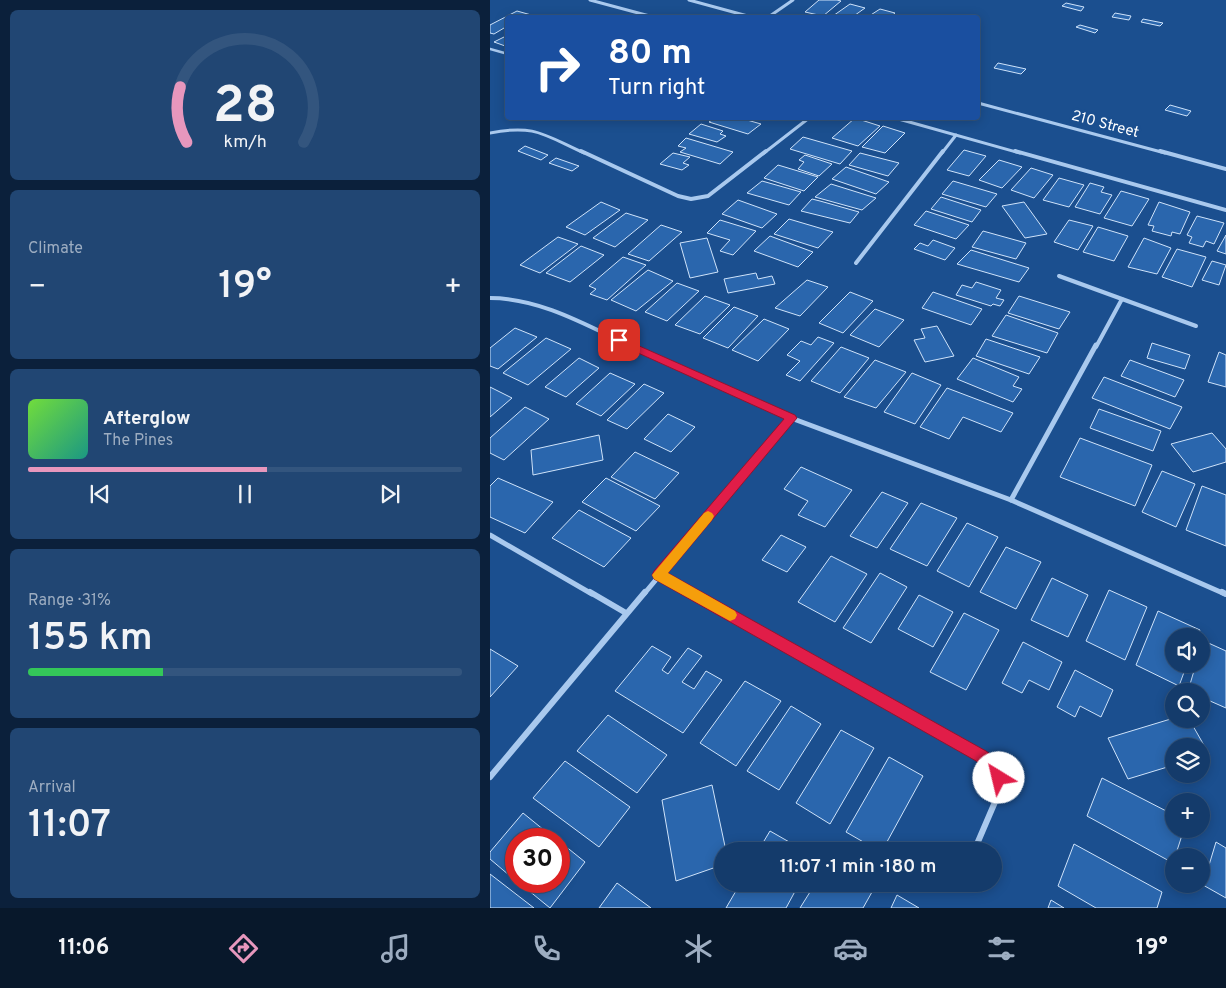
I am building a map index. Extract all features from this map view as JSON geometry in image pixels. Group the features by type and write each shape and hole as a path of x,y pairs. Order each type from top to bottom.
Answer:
{"street":[{"path":"590,0 646,15"},
{"path":"689,0 744,15"},
{"path":"771,15 793,0"},
{"name":"210 Street","path":"980,104 1226,170"},
{"path":"490,133 514,128 532,129 678,196 691,199 708,196 806,120"},
{"path":"902,120 1226,210"},
{"path":"856,263 956,135"},
{"path":"1059,276 1196,326"},
{"path":"490,298 506,298 550,310 791,418 1011,500 1226,594"},
{"path":"1011,500 1122,299"},
{"path":"490,777 791,418"},
{"path":"490,535 626,614"},
{"path":"659,575 981,756 997,768 1001,788 978,842"}],"lane":[{"path":"490,49 505,53"}],"building":[{"path":"819,0 841,1 824,15 805,12"},
{"path":"1066,3 1084,7 1081,11 1062,6"},
{"path":"850,4 865,8 855,15 834,15"},
{"path":"880,9 895,13 893,15 871,15"},
{"path":"517,11 531,15 509,15"},
{"path":"1115,13 1131,16 1129,20 1112,17"},
{"path":"505,17 505,28 494,34 490,33 490,25"},
{"path":"1143,19 1163,23 1160,26 1141,22"},
{"path":"1080,25 1098,30 1095,33 1076,27"},
{"path":"505,36 505,46 494,42"},
{"path":"998,63 1026,69 1021,74 994,68"},
{"path":"1170,105 1191,111 1187,116 1165,110"},
{"path":"712,120 747,120 761,124 748,134 709,122"},
{"path":"853,120 861,120 880,126 858,146 832,138"},
{"path":"701,124 723,131 720,134 726,136 717,142 689,134"},
{"path":"883,126 905,133 885,153 862,147"},
{"path":"803,137 852,151 840,164 790,149"},
{"path":"686,138 733,152 720,164 680,152 686,148 678,146"},
{"path":"525,146 548,155 541,160 518,151"},
{"path":"964,150 986,156 969,176 947,170"},
{"path":"673,153 690,157 683,163 689,165 682,170 660,164"},
{"path":"860,153 899,163 888,176 849,165"},
{"path":"805,155 832,164 819,176 798,169 804,162 799,160"},
{"path":"556,158 579,166 572,171 549,163"},
{"path":"999,160 1022,167 1002,188 979,180"},
{"path":"778,165 818,177 804,191 764,178"},
{"path":"846,167 889,182 876,194 832,179"},
{"path":"1031,168 1053,175 1034,198 1011,190"},
{"path":"1059,178 1084,185 1069,207 1043,200"},
{"path":"762,181 801,192 789,205 747,193"},
{"path":"953,181 997,194 986,207 942,194"},
{"path":"1090,183 1104,187 1101,192 1112,195 1100,214 1075,207"},
{"path":"831,184 876,198 862,210 815,197"},
{"path":"1121,191 1149,199 1132,226 1104,218"},
{"path":"941,197 981,210 972,222 931,209"},
{"path":"812,199 859,212 850,223 801,211"},
{"path":"738,200 777,214 762,228 722,214"},
{"path":"601,202 620,210 585,235 566,227"},
{"path":"1024,202 1047,234 1025,238 1002,206"},
{"path":"1159,202 1190,212 1180,234 1172,232 1171,236 1152,231 1154,226 1148,225"},
{"path":"926,211 969,225 956,239 914,225"},
{"path":"626,213 648,220 615,247 593,238"},
{"path":"1197,216 1224,223 1214,244 1206,241 1203,247 1189,243 1192,237 1187,235"},
{"path":"789,219 833,232 818,248 774,234"},
{"path":"720,220 756,231 733,255 720,251 730,240 707,233"},
{"path":"1069,220 1093,226 1078,250 1054,242"},
{"path":"661,225 682,232 649,261 628,254"},
{"path":"1098,227 1128,236 1114,261 1083,252"},
{"path":"983,231 1026,243 1016,259 972,247"},
{"path":"1226,235 1226,254 1217,251"},
{"path":"770,236 813,252 798,267 754,251"},
{"path":"558,237 578,244 540,273 520,265"},
{"path":"707,238 718,272 690,278 680,243"},
{"path":"1144,238 1171,248 1157,274 1128,267"},
{"path":"933,240 955,248 945,260 914,249 920,243 928,246"},
{"path":"581,246 604,255 570,282 546,273"},
{"path":"1177,249 1206,257 1192,287 1162,277"},
{"path":"971,250 1029,268 1019,282 957,264"},
{"path":"623,257 646,265 607,300 590,294 596,289 589,286"},
{"path":"1212,261 1226,265 1219,285 1202,280"},
{"path":"648,270 673,281 636,311 611,300"},
{"path":"756,273 758,279 772,276 775,284 728,293 724,279"},
{"path":"807,280 828,287 800,316 775,308"},
{"path":"976,282 1001,290 996,298 1004,300 1000,306 993,304 991,306 956,295 962,285 972,288"},
{"path":"677,283 699,291 667,321 645,312"},
{"path":"850,292 873,301 843,333 819,323"},
{"path":"933,292 982,309 971,325 922,308"},
{"path":"705,296 730,305 700,334 675,325"},
{"path":"1019,296 1070,312 1059,329 1008,313"},
{"path":"734,307 758,316 728,348 703,338"},
{"path":"875,309 904,320 879,347 850,335"},
{"path":"1006,315 1058,333 1047,353 992,336"},
{"path":"764,319 789,329 758,361 732,350"},
{"path":"937,326 954,356 925,362 914,340 925,338 921,329"},
{"path":"515,328 537,337 498,369 490,366 490,348"},
{"path":"818,337 834,343 800,381 786,375 800,361 787,355 801,341 811,345"},
{"path":"546,338 571,349 528,385 503,373"},
{"path":"986,339 1040,357 1029,374 976,356"},
{"path":"1152,343 1190,355 1185,369 1147,358"},
{"path":"841,347 869,358 840,393 811,381"},
{"path":"1219,352 1226,355 1226,387 1208,382"},
{"path":"579,358 599,368 566,397 545,387"},
{"path":"973,358 1019,377 1013,386 1022,389 1013,402 957,379"},
{"path":"875,360 906,372 876,408 844,397"},
{"path":"1130,360 1184,380 1175,397 1121,376"},
{"path":"610,373 635,384 601,416 576,404"},
{"path":"912,373 941,385 915,424 884,412"},
{"path":"1104,377 1182,407 1170,429 1092,398"},
{"path":"644,384 664,393 627,429 607,420"},
{"path":"490,387 512,398 490,417"},
{"path":"947,388 1013,413 1001,432 963,417 949,439 920,427"},
{"path":"525,407 549,419 504,460 490,453 490,438"},
{"path":"1099,409 1161,431 1153,451 1090,428"},
{"path":"668,414 695,427 671,452 644,439"},
{"path":"1212,433 1226,449 1226,462 1193,472 1171,444"},
{"path":"599,435 603,460 533,475 531,450"},
{"path":"1080,438 1152,465 1135,506 1060,477"},
{"path":"635,452 679,473 655,499 611,477"},
{"path":"801,467 852,490 825,527 798,515 808,501 784,489"},
{"path":"1162,471 1195,484 1176,527 1142,512"},
{"path":"498,478 553,502 525,533 490,517 490,486"},
{"path":"606,478 660,506 636,531 582,502"},
{"path":"1202,486 1226,495 1226,546 1186,530"},
{"path":"882,492 908,503 877,548 850,536"},
{"path":"921,503 957,518 927,566 890,549"},
{"path":"579,510 631,538 604,567 552,538"},
{"path":"967,523 998,537 969,587 937,571"},
{"path":"781,535 806,547 787,572 762,560"},
{"path":"1006,547 1041,562 1016,609 980,592"},
{"path":"831,556 867,574 835,622 798,602"},
{"path":"880,573 907,587 871,643 843,628"},
{"path":"1052,578 1088,595 1068,637 1031,620"},
{"path":"1109,590 1147,607 1125,660 1086,641"},
{"path":"919,595 953,612 933,647 898,629"},
{"path":"1158,611 1196,628 1165,628 1165,673 1184,673 1180,683 1173,683 1136,665"},
{"path":"964,613 999,630 966,690 930,672"},
{"path":"1023,642 1062,662 1049,690 1029,680 1022,693 1002,683"},
{"path":"1210,644 1226,651 1226,708 1210,701 1210,683 1190,683 1193,673 1210,673"},
{"path":"652,646 671,657 662,670 668,674 688,648 702,656 682,682 694,689 706,671 722,680 683,733 615,691"},
{"path":"490,649 518,666 490,697"},
{"path":"1075,670 1113,690 1101,717 1080,706 1075,717 1057,707"},
{"path":"745,681 781,701 736,766 700,743"},
{"path":"791,706 821,724 779,790 747,771"},
{"path":"608,715 667,755 637,793 577,751"},
{"path":"1165,721 1165,728 1194,728 1200,738 1165,738 1165,768 1128,779 1108,738"},
{"path":"841,730 874,748 830,824 796,803"},
{"path":"889,757 923,776 887,842 863,842 846,832"},
{"path":"565,761 630,807 599,847 533,798"},
{"path":"1102,778 1165,810 1165,838 1181,838 1178,848 1165,848 1165,859 1087,816"},
{"path":"712,785 724,842 714,842 714,868 676,881 662,800"},
{"path":"523,813 541,828 510,828"},
{"path":"770,831 789,842 763,842"},
{"path":"505,834 505,872 490,859 490,852"},
{"path":"1216,842 1226,848 1226,898 1210,889 1210,862"},
{"path":"1074,844 1162,892 1157,908 1096,908 1058,886"},
{"path":"570,850 585,862 570,882"},
{"path":"490,874 505,886 505,893 515,893 534,908 490,908"},
{"path":"617,883 651,908 599,908"},
{"path":"735,892 795,892 786,908 726,908"},
{"path":"810,892 872,892 863,908 800,908"},
{"path":"532,893 561,893 550,908"},
{"path":"897,895 919,908 891,908"},
{"path":"1051,900 1064,908 1048,908"}],"slow traffic":[{"path":"708,516 659,575 730,615"}],"route":[{"path":"619,340 791,418 659,575 981,756 997,768 999,778"}]}
